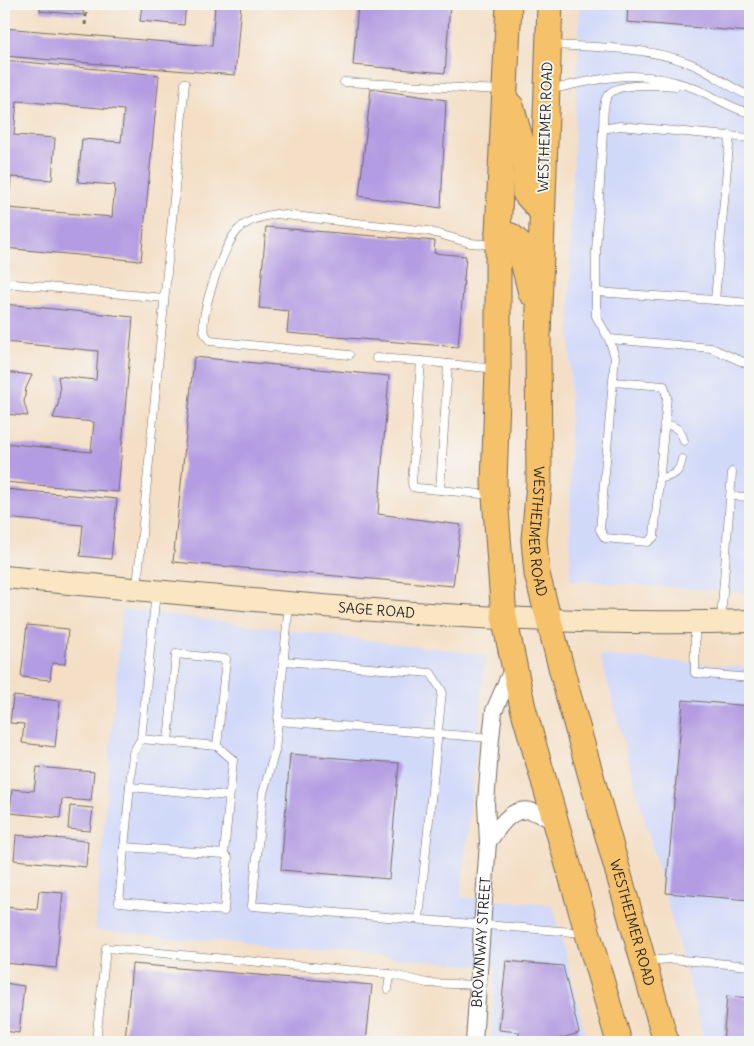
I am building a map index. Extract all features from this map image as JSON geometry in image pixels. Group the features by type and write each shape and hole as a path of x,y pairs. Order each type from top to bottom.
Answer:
{"main road":[{"path":"509,4 498,239 498,369 494,483 504,617 523,708 619,1042"},
{"name":"WESTHEIMER ROAD","path":"550,4 538,319 539,484 534,540 537,574 642,961 666,1042"},
{"path":"505,89 526,159 525,192 542,212"},
{"path":"498,239 511,236 518,242 538,319"},
{"name":"SAGE ROAD","path":"4,577 411,613 638,623 750,622"}],"street":[{"name":"BROWNWAY STREET","path":"474,1042 488,842 486,804 491,738 494,711 514,665"},
{"path":"488,842 503,821 516,811 533,811 556,823"}],"lane":[{"path":"549,45 642,51 667,56 692,64 750,96"},
{"path":"547,90 618,75 661,78 691,87 750,113"},
{"path":"124,847 224,854 228,858 224,911 119,902 124,847 133,754 141,739 146,589 164,298 185,82"},
{"path":"344,82 505,89"},
{"path":"613,382 664,386 667,397 654,537 648,542 605,538 600,530 615,358 609,339 596,316 596,252 604,106 608,94 618,88 655,84 691,87"},
{"path":"603,129 620,126 750,138"},
{"path":"715,300 730,135"},
{"path":"349,355 210,341 204,332 208,303 226,249 238,230 264,216 276,214 428,231 470,244 498,239"},
{"path":"4,283 164,298"},
{"path":"596,292 750,303"},
{"path":"609,339 711,348 750,365"},
{"path":"376,358 498,369"},
{"path":"421,361 413,487 495,495"},
{"path":"440,490 448,364"},
{"path":"664,424 674,425 682,432 684,441"},
{"path":"659,479 678,472 682,459"},
{"path":"721,622 732,472"},
{"path":"730,496 750,497"},
{"path":"289,602 275,750 263,793 252,906 588,933"},
{"path":"695,623 695,673 750,678"},
{"path":"168,742 176,654 226,659 217,746"},
{"path":"284,661 431,673 442,691 419,918"},
{"path":"278,721 491,738"},
{"path":"141,739 217,746 232,760 224,854"},
{"path":"130,787 230,796"},
{"path":"96,1042 106,948 390,974 427,983 478,985"},
{"path":"642,961 671,959 750,966"},
{"path":"388,989 390,974"}],"path":[{"path":"85,25 86,4"}],"shaded area":[{"path":"580,4 750,4 750,593 570,580 570,241"},
{"path":"122,609 486,655 461,897 553,905 587,1042 491,1042 496,967 95,930"},
{"path":"600,655 750,668 750,1042 705,1042"}],"building":[{"path":"40,4 84,4 83,15 40,11"},
{"path":"142,4 186,4 184,25 140,21"},
{"path":"215,4 241,4 235,75 4,56 4,28 212,46"},
{"path":"358,4 450,4 445,73 353,65"},
{"path":"628,4 750,4 750,32 627,22"},
{"path":"4,60 159,75 141,261 4,248","holes":["17,101 124,110 121,142 82,139 78,182 115,185 112,217 8,208 11,177 52,180 55,138 14,135"]},
{"path":"371,89 446,100 441,208 359,196"},
{"path":"266,227 435,241 434,253 466,256 458,347 287,333 289,311 259,308"},
{"path":"4,304 133,317 118,492 4,482 4,443 91,452 94,422 53,418 58,405 60,390 58,376 96,380 98,351 4,342"},
{"path":"194,357 389,376 378,514 461,525 453,586 173,562"},
{"path":"4,372 32,375 26,388 24,402 28,416 4,414"},
{"path":"4,489 117,499 111,559 80,556 83,525 4,518"},
{"path":"27,625 68,629 65,664 52,663 50,680 21,677"},
{"path":"13,696 60,701 55,747 22,743 24,724 10,723"},
{"path":"683,700 750,706 750,900 666,893"},
{"path":"290,754 399,763 389,879 281,870"},
{"path":"37,767 94,772 91,801 62,799 60,818 10,813 12,789 34,791"},
{"path":"70,806 93,808 90,831 68,829"},
{"path":"16,835 88,841 86,867 14,860"},
{"path":"39,891 63,893 56,968 4,963 4,907 37,910"},
{"path":"506,961 563,966 579,1033 558,1039 558,1042 518,1042 519,1032 499,1030"},
{"path":"132,964 372,985 366,1042 125,1041"},
{"path":"4,983 24,986 19,1033 4,1031"},
{"path":"727,996 750,998 750,1042 723,1042"}]}
